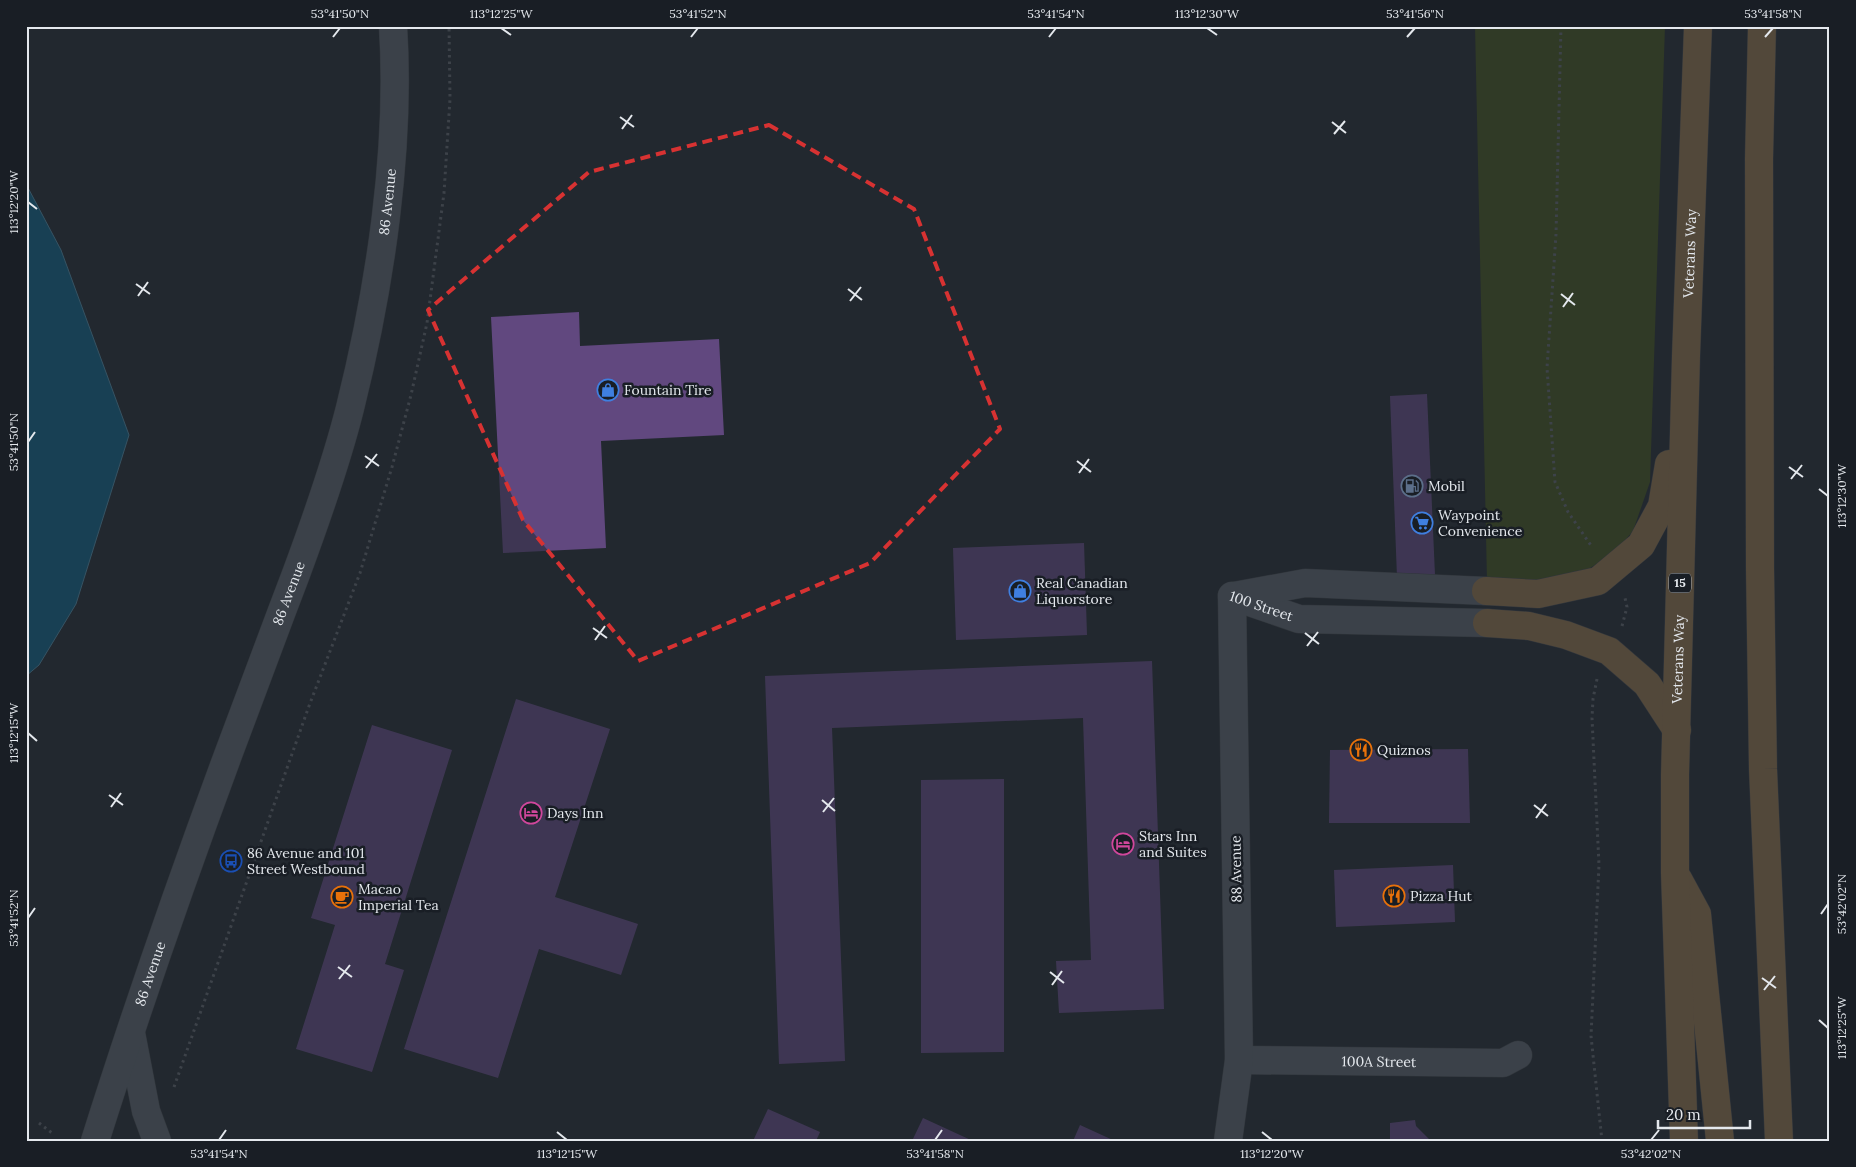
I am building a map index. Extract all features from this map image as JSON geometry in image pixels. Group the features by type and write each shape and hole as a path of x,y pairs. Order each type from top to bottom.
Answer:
{"main road":[{"name":"Veterans Way","path":"1684,1141 1675,873 1676,730 1686,356 1698,26"},
{"path":"1762,26 1759,199 1762,740 1779,1141"},
{"path":"1486,592 1538,594 1598,581 1641,545 1662,506 1686,356"},
{"path":"1487,623 1529,626 1566,635 1609,651 1647,684 1676,730"},
{"path":"1675,873 1698,914 1720,1141"}],"street":[{"name":"86 Avenue","path":"95,1141 131,1029 218,782 318,512 350,409 368,327 386,220 393,126 393,26"},
{"name":"100 Street","path":"1232,596 1305,583 1486,592"},
{"name":"100 Street","path":"1232,596 1299,619 1487,623"},
{"name":"88 Avenue","path":"1228,1141 1239,1060 1232,596"},
{"path":"131,1029 146,1111 157,1141"},
{"name":"100A Street","path":"1239,1060 1503,1062 1518,1055"}],"path":[{"path":"173,1093 305,715 360,573 392,467 411,395 427,323 444,193 450,99 449,26"},
{"path":"1561,26 1556,234 1547,368 1555,482 1568,512 1582,535 1597,554"},
{"path":"1623,591 1627,607 1623,625"},
{"path":"1598,676 1593,699 1592,718 1598,865 1591,1036 1602,1141"},
{"path":"39,1123 52,1133"}],"highlighted area":[{"path":"769,125 914,209 1000,429 870,563 638,661 523,520 428,310 589,172"}],"green space":[{"path":"1475,26 1665,26 1650,482 1633,531 1614,553 1576,577 1544,584 1487,581"}],"water":[{"path":"26,184 61,250 129,435 76,604 39,665 26,676"}],"building":[{"name":"Fountain Tire","path":"579,312 580,346 719,339 724,435 601,441 606,548 503,553 491,317"},
{"name":"Mobil","path":"1427,394 1435,575 1397,577 1390,396"},
{"name":"Real Canadian Liquorstore","path":"1084,543 1087,635 956,640 953,548"},
{"name":"Stars Inn and Suites","path":"1152,661 1164,1009 1059,1013 1056,961 1091,960 1083,718 832,728 845,1061 779,1064 765,676"},
{"name":"Days Inn","path":"516,699 610,729 555,897 638,924 621,975 539,949 498,1078 404,1049"},
{"path":"372,725 452,750 385,964 404,970 372,1072 296,1049 335,925 311,918"},
{"path":"1468,749 1470,823 1329,823 1330,750"},
{"path":"1004,779 1004,1052 921,1053 921,780"},
{"name":"Pizza Hut","path":"1453,865 1455,922 1336,927 1334,870"},
{"path":"768,1109 820,1132 816,1141 753,1141"},
{"path":"923,1118 973,1141 912,1141"},
{"path":"1415,1120 1416,1126 1431,1141 1390,1141 1390,1123"},
{"path":"1080,1125 1115,1141 1073,1141"}],"place":[{"name":"Fountain Tire","path":"608,390"},
{"name":"Mobil","path":"1412,486"},
{"name":"Waypoint Convenience","path":"1422,523"},
{"name":"Real Canadian Liquorstore","path":"1020,591"},
{"name":"Quiznos","path":"1361,750"},
{"name":"Days Inn","path":"531,813"},
{"name":"Stars Inn and Suites","path":"1123,844"},
{"name":"86 Avenue and 101 Street Westbound","path":"231,861"},
{"name":"Pizza Hut","path":"1394,896"},
{"name":"Macao Imperial Tea","path":"342,897"}]}
